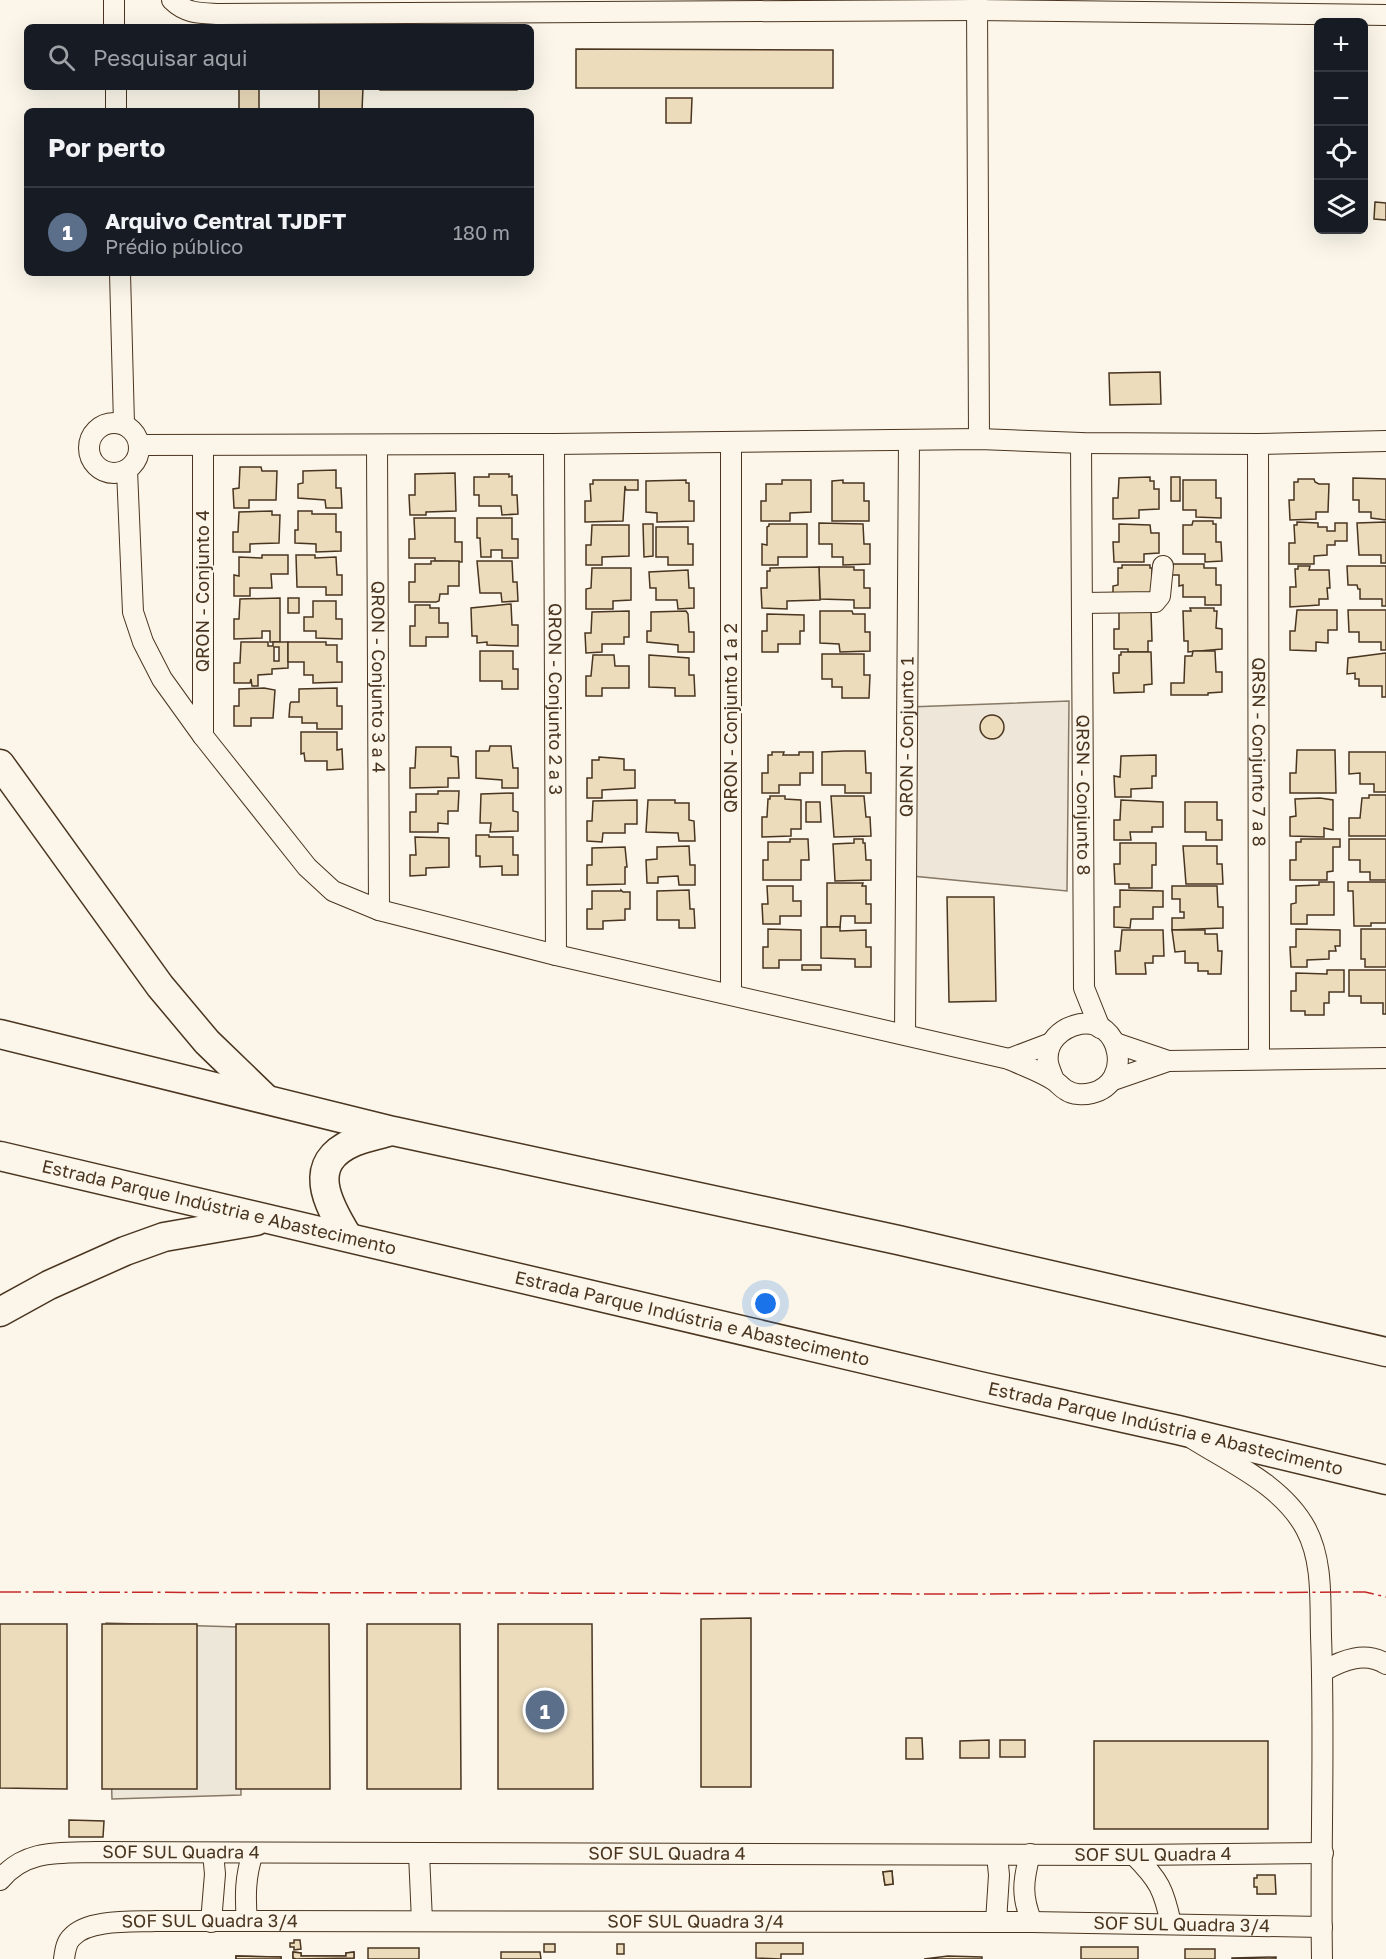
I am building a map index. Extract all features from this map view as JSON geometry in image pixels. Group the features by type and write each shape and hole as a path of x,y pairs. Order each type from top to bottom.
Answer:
{"highway":[{"path":"0,764 160,986 207,1041 267,1100"},
{"path":"0,1034 393,1131 898,1240 1386,1352"},
{"path":"348,1237 334,1214 326,1188 325,1173 329,1159 340,1149 355,1142 393,1131"},
{"name":"Estrada Parque Indústria e Abastecimento","path":"0,1156 1386,1480"},
{"path":"0,1312 49,1285 124,1251 164,1238 269,1219"}],"street":[{"path":"114,0 114,24"},
{"path":"172,0 180,7 196,13 219,14 976,5 1386,15"},
{"path":"976,5 979,439"},
{"path":"116,90 116,108"},
{"path":"120,276 124,424"},
{"path":"112,423 124,424 134,433 139,445 139,455 135,464 127,471 116,474 105,472 96,466 90,456 89,444 94,434 102,426 112,423"},
{"path":"139,445 554,444 979,439 1081,443 1258,444 1386,441"},
{"name":"QRON - Conjunto 1","path":"905,1034 909,440"},
{"name":"QRON - Conjunto 1 a 2","path":"730,994 731,442"},
{"name":"QRSN - Conjunto 8","path":"1081,443 1084,988 1100,1028"},
{"name":"QRON - Conjunto 2 a 3","path":"554,444 556,955"},
{"name":"QRSN - Conjunto 7 a 8","path":"1258,444 1259,1058"},
{"name":"QRON - Conjunto 3 a 4","path":"377,445 379,910"},
{"name":"QRON - Conjunto 4","path":"203,446 203,736"},
{"path":"127,471 133,612 143,642 162,679 203,736 307,867 333,891 379,910 556,955 1009,1059 1054,1080 1067,1092 1084,1095 1100,1091 1113,1080 1168,1061 1386,1058"},
{"path":"105,472 129,523"},
{"path":"1082,603 1155,602 1160,596 1163,566"},
{"name":"QRSN - Conjunto 8","path":"1069,1026 1084,988"},
{"path":"1054,1080 1048,1062 1051,1043 1069,1026 1085,1023 1100,1028 1109,1034 1115,1043 1119,1062 1113,1080"},
{"path":"1009,1059 1051,1043"},
{"path":"1115,1043 1168,1061"},
{"path":"1179,1430 1280,1495 1306,1529 1320,1573 1323,1671 1322,1959"},
{"path":"1323,1671 1343,1660 1372,1657 1386,1664"},
{"name":"SOF SUL Quadra 4","path":"0,1880 15,1866 31,1857 54,1853 1134,1855 1323,1853"},
{"path":"211,1922 215,1874 213,1853"},
{"path":"247,1921 247,1869 253,1853"},
{"path":"419,1854 423,1921"},
{"path":"1030,1854 1023,1890 1026,1908 1032,1922"},
{"path":"996,1922 999,1907 997,1855"},
{"path":"1134,1855 1152,1872 1161,1887 1171,1924"},
{"name":"SOF SUL Quadra 3/4","path":"64,1959 66,1947 72,1936 84,1929 108,1923 247,1921 1032,1922 1322,1927"}],"shaded area":[{"path":"1069,701 1067,891 912,876 909,707"},
{"path":"106,1623 238,1627 241,1795 112,1799"}],"building":[{"path":"576,49 833,50 833,88 576,88"},
{"path":"239,90 259,90 259,108 239,108"},
{"path":"319,90 363,90 362,108 319,108"},
{"path":"666,98 692,98 691,123 666,123"},
{"path":"1375,202 1386,203 1386,220 1374,219"},
{"path":"1160,372 1161,404 1110,405 1109,373"},
{"path":"240,467 261,467 262,471 277,471 276,500 249,500 249,508 234,508 233,489 239,488"},
{"path":"336,470 336,488 341,488 342,508 326,508 325,500 298,498 298,484 303,483 303,471"},
{"path":"455,473 456,511 410,515 409,495 415,495 415,474"},
{"path":"489,474 512,476 512,495 517,495 518,514 502,515 501,506 479,506 479,495 474,495 474,477 489,477"},
{"path":"1150,477 1150,481 1154,481 1154,489 1159,489 1159,509 1139,510 1139,518 1113,519 1113,498 1118,498 1119,478"},
{"path":"1171,477 1180,477 1180,501 1171,501"},
{"path":"1353,478 1386,479 1386,520 1371,518 1371,512 1359,512 1359,500 1353,500"},
{"path":"1298,479 1314,479 1319,484 1329,484 1328,512 1316,512 1316,519 1290,520 1289,500 1294,500 1294,482 1298,482"},
{"path":"593,480 638,480 638,490 626,490 625,486 623,521 585,522 585,501 591,501 590,484 593,484"},
{"path":"686,480 686,483 689,483 689,501 694,501 694,521 657,522 657,513 646,512 646,481"},
{"path":"782,480 811,480 811,512 790,513 790,521 761,521 761,501 766,501 766,484 782,484"},
{"path":"843,480 843,483 864,483 864,501 869,501 869,521 832,521 832,481"},
{"path":"1183,480 1216,480 1216,498 1221,498 1221,518 1196,517 1196,510 1183,510"},
{"path":"272,511 272,515 280,515 279,543 250,544 250,552 233,552 233,532 238,532 239,512"},
{"path":"298,511 312,511 312,514 336,514 336,532 341,532 341,551 316,552 316,544 295,543"},
{"path":"414,518 455,518 455,542 462,542 462,562 435,561 435,558 409,558 409,539 415,539"},
{"path":"477,518 512,518 512,539 518,539 518,558 502,558 502,550 491,550 491,557 481,557 480,538 477,538"},
{"path":"1193,521 1213,521 1213,524 1216,524 1216,542 1221,542 1222,561 1205,562 1205,554 1183,554 1183,525 1192,525"},
{"path":"1297,522 1318,523 1318,527 1327,527 1327,531 1335,531 1335,523 1347,523 1347,541 1335,541 1335,545 1327,545 1327,555 1314,556 1314,564 1289,564 1289,543 1295,543 1294,525 1297,525"},
{"path":"1386,522 1386,563 1381,563 1381,555 1359,555 1357,523"},
{"path":"819,523 863,524 864,544 870,544 870,564 843,565 843,557 832,557 832,544 819,544"},
{"path":"643,524 653,524 653,556 644,557"},
{"path":"769,524 807,524 807,557 778,557 778,565 762,565 762,544 767,545"},
{"path":"1119,524 1150,525 1151,533 1159,533 1159,553 1144,554 1144,562 1114,562 1113,542 1119,542"},
{"path":"592,525 629,525 629,556 602,557 602,565 586,565 586,545 591,545"},
{"path":"656,527 688,527 688,544 693,544 693,565 668,565 668,557 656,557"},
{"path":"262,555 288,555 288,574 271,574 272,588 250,588 250,596 234,596 234,575 239,576 239,557 262,558"},
{"path":"296,555 315,555 315,558 336,557 337,575 342,575 342,595 326,595 326,587 297,587"},
{"path":"431,561 459,561 459,586 448,586 448,594 440,594 439,601 436,602 409,602 409,582 415,582 415,564 431,564"},
{"path":"477,561 512,561 513,582 517,582 518,601 502,602 501,593 480,593"},
{"path":"1171,564 1204,564 1204,568 1216,568 1216,585 1221,585 1221,605 1205,605 1205,597 1183,597 1183,585 1179,586 1179,575 1171,575"},
{"path":"1122,565 1150,565 1152,568 1152,597 1113,606 1113,586 1118,585 1118,568 1122,568"},
{"path":"1298,566 1310,566 1309,570 1329,570 1328,599 1319,599 1319,605 1290,607 1290,587 1296,587 1295,569 1298,569"},
{"path":"1347,566 1386,566 1386,606 1382,606 1382,599 1360,599 1360,589 1357,585 1348,585"},
{"path":"819,567 854,567 854,570 864,570 864,588 870,588 870,608 854,608 854,600 820,599"},
{"path":"819,567 820,600 787,601 787,609 762,608 761,588 767,588 767,571 770,571 770,568"},
{"path":"592,568 631,568 631,600 613,601 613,609 586,609 586,589 591,588"},
{"path":"688,570 689,588 694,588 694,608 678,609 677,600 656,600 656,588 650,588 649,572"},
{"path":"280,598 280,642 270,642 270,631 262,631 262,638 234,639 234,619 239,619 240,599"},
{"path":"288,598 299,598 299,613 288,613"},
{"path":"313,601 336,601 336,619 342,619 342,639 316,638 316,631 304,631 304,617 313,617"},
{"path":"511,604 512,625 518,625 518,646 477,643 477,636 472,636 471,608"},
{"path":"415,605 430,605 430,608 439,608 439,623 448,623 448,637 426,637 426,646 410,646 410,626 415,626"},
{"path":"1190,608 1214,608 1214,611 1217,611 1216,628 1222,629 1222,649 1188,652 1188,641 1184,641 1183,611 1191,611"},
{"path":"1297,610 1337,610 1337,630 1328,630 1328,643 1316,642 1316,651 1290,650 1290,631 1295,631"},
{"path":"1348,610 1386,610 1386,650 1381,650 1381,642 1359,642 1359,632 1349,632"},
{"path":"629,611 629,637 624,637 624,644 602,644 602,652 586,653 585,633 591,633 592,612"},
{"path":"686,611 689,632 694,632 694,652 678,652 678,645 647,642 647,631 651,631 651,612"},
{"path":"820,611 852,611 853,614 865,614 865,632 870,632 870,651 840,652 839,644 820,643"},
{"path":"1119,611 1151,611 1152,641 1148,641 1148,652 1114,649 1114,629 1119,629"},
{"path":"767,614 804,615 804,631 800,631 800,644 778,644 778,652 762,652 762,631 767,631"},
{"path":"241,642 268,642 268,646 273,646 273,642 288,642 288,668 272,669 272,674 258,675 258,686 252,686 251,679 250,683 234,683 234,663 240,663","holes":["274,647 279,647 279,661 274,661"]},
{"path":"288,642 326,642 326,645 337,645 337,662 342,662 342,682 313,683 313,675 304,675 304,662 288,662"},
{"path":"480,651 513,651 513,669 518,669 518,689 502,689 502,681 480,681"},
{"path":"1193,651 1215,651 1216,672 1222,672 1222,692 1208,693 1208,695 1171,695 1171,683 1184,683 1185,656 1192,656"},
{"path":"1121,652 1151,652 1152,684 1144,685 1144,692 1114,693 1113,673 1119,673"},
{"path":"1386,653 1386,697 1382,697 1382,686 1359,686 1359,679 1355,679 1355,673 1347,674 1348,658"},
{"path":"822,654 864,654 864,675 870,675 869,698 842,698 842,687 832,687 832,679 822,679"},
{"path":"593,655 614,655 615,666 629,666 629,688 602,688 602,696 586,696 586,676 591,676"},
{"path":"649,655 689,658 689,675 694,675 695,696 675,696 675,688 649,687"},
{"path":"337,688 337,706 342,706 342,729 317,729 317,723 302,723 302,717 289,717 291,702 299,702 299,689"},
{"path":"239,689 275,690 273,718 251,718 251,726 234,726 234,706 239,706"},
{"path":"992,715 1001,718 1004,727 1001,736 992,739 983,736 980,727 983,718"},
{"path":"301,732 337,732 337,750 342,749 343,769 327,770 327,761 305,761 304,753 301,754"},
{"path":"490,746 511,746 513,768 518,768 518,788 502,788 502,780 476,778 476,751 489,751"},
{"path":"416,747 451,747 451,756 458,757 459,778 448,778 448,787 410,788 410,768 415,768"},
{"path":"1297,750 1335,750 1336,793 1290,793 1290,773 1296,773"},
{"path":"865,751 866,773 871,773 871,793 845,793 845,785 822,785 822,752"},
{"path":"772,752 799,755 799,752 813,752 813,773 800,773 800,785 779,785 779,793 762,793 762,773 768,773 768,755 772,755"},
{"path":"1349,752 1386,752 1386,792 1374,792 1374,784 1360,784 1360,773 1349,774"},
{"path":"1156,755 1156,776 1152,776 1152,788 1131,789 1131,797 1115,797 1114,776 1120,777 1121,756"},
{"path":"599,757 624,759 624,770 635,770 635,788 602,790 602,798 587,798 587,778 592,778 592,760 599,760"},
{"path":"438,791 459,791 458,811 448,811 448,824 438,823 438,832 410,832 410,812 416,812 416,794 438,794"},
{"path":"513,793 513,811 518,812 518,831 490,832 491,823 480,823 481,794"},
{"path":"1369,795 1386,795 1386,836 1349,836 1349,818 1360,818 1362,798 1369,798"},
{"path":"770,796 785,796 785,799 801,800 801,829 791,829 791,836 762,837 762,817 767,817"},
{"path":"831,796 864,796 866,817 870,817 871,836 834,837"},
{"path":"1295,799 1333,800 1333,830 1324,828 1324,837 1290,836 1290,817 1296,816"},
{"path":"637,800 637,824 625,824 625,833 603,833 602,842 587,841 587,821 592,821 593,801"},
{"path":"648,800 675,800 675,803 689,803 689,820 694,821 695,841 679,841 678,833 646,832"},
{"path":"1121,800 1163,802 1163,827 1152,827 1152,832 1130,832 1131,840 1114,840 1114,820 1120,820"},
{"path":"806,802 820,802 821,822 806,822"},
{"path":"1185,802 1217,802 1217,820 1222,820 1222,840 1206,840 1206,832 1185,832"},
{"path":"476,835 513,837 513,855 518,855 518,875 502,875 502,866 480,867 480,856 476,856"},
{"path":"415,837 449,838 449,867 426,868 426,875 410,876 410,855 416,855"},
{"path":"790,839 808,839 809,860 801,860 801,880 763,880 763,860 768,860 768,842 790,842"},
{"path":"854,839 863,839 865,843 866,860 871,860 871,880 835,881 833,844 854,843"},
{"path":"1301,839 1340,839 1340,847 1333,847 1333,871 1327,872 1327,880 1290,880 1290,860 1296,860 1296,842 1301,842"},
{"path":"1349,839 1386,839 1386,880 1370,880 1370,872 1360,872 1360,860 1349,860"},
{"path":"1120,843 1156,843 1156,865 1152,865 1152,888 1129,888 1129,884 1115,884 1114,864 1120,864"},
{"path":"689,846 690,865 695,865 695,885 679,885 678,876 658,877 658,883 647,883 646,860 657,859 657,847"},
{"path":"1183,846 1217,846 1217,864 1222,864 1223,884 1186,884"},
{"path":"625,847 627,867 625,867 625,884 587,885 587,865 592,865 592,848"},
{"path":"1319,882 1334,882 1334,915 1307,915 1307,924 1291,924 1291,904 1296,903 1296,886 1319,885"},
{"path":"1348,882 1386,882 1386,923 1354,926 1353,891 1348,891"},
{"path":"827,883 863,883 862,886 866,886 866,904 871,904 871,923 855,923 855,916 841,916 840,927 827,927"},
{"path":"767,886 793,886 793,901 801,901 801,916 780,916 780,924 763,924 762,904 768,904"},
{"path":"1172,886 1217,886 1218,907 1223,907 1223,928 1172,930 1172,918 1184,918 1184,912 1180,912 1180,899 1172,899"},
{"path":"689,890 690,909 694,909 695,928 679,928 679,920 657,920 657,891"},
{"path":"1120,890 1163,891 1163,907 1153,907 1153,919 1131,919 1130,928 1114,927 1114,907 1120,907"},
{"path":"592,891 630,892 630,909 625,909 625,920 603,921 603,929 587,929 587,909 592,909"},
{"path":"947,897 994,897 996,1001 949,1002"},
{"path":"821,927 840,927 840,931 866,930 866,947 871,947 871,967 855,967 855,959 821,958"},
{"path":"768,929 801,930 801,960 779,960 779,968 763,968 763,947 768,947"},
{"path":"1296,929 1340,930 1340,946 1335,946 1336,951 1329,951 1329,959 1307,960 1307,967 1291,967 1290,947 1296,947"},
{"path":"1361,929 1386,929 1386,967 1365,967 1365,959 1361,959"},
{"path":"1122,930 1163,930 1164,956 1153,956 1153,963 1145,963 1146,974 1116,974 1115,951 1120,951"},
{"path":"1172,930 1205,930 1205,934 1217,934 1218,951 1222,951 1221,974 1198,971 1198,963 1185,963 1185,951 1175,952"},
{"path":"802,965 821,965 821,970 802,970"},
{"path":"1327,970 1344,970 1344,992 1329,992 1329,1003 1324,1003 1324,1015 1305,1015 1305,1011 1291,1011 1291,991 1296,991 1296,973 1327,974"},
{"path":"1349,970 1386,970 1386,1014 1383,1014 1383,1003 1361,1003 1361,996 1349,996"},
{"path":"751,1618 751,1787 701,1787 701,1619"},
{"path":"0,1624 67,1624 67,1789 0,1788"},
{"path":"102,1624 197,1624 197,1789 102,1789"},
{"path":"236,1624 329,1624 330,1789 236,1789"},
{"path":"367,1624 460,1624 461,1789 367,1789"},
{"path":"498,1624 592,1624 593,1789 498,1789"},
{"path":"906,1738 922,1738 923,1759 906,1759"},
{"path":"989,1740 989,1758 960,1758 960,1741"},
{"path":"1000,1740 1025,1740 1025,1757 1000,1757"},
{"path":"1094,1741 1268,1741 1268,1829 1094,1829"},
{"path":"69,1820 104,1821 103,1837 69,1837"},
{"path":"892,1871 893,1884 885,1885 883,1872"},
{"path":"892,1871 893,1884 885,1885 883,1872"},
{"path":"1257,1875 1275,1875 1276,1894 1257,1894 1254,1878 1257,1878"},
{"path":"294,1940 300,1940 301,1949 294,1950 294,1947 290,1947 290,1943 294,1943"},
{"path":"756,1943 803,1943 803,1954 781,1954 781,1959 756,1958"},
{"path":"544,1944 555,1944 555,1952 544,1952"},
{"path":"617,1944 624,1944 624,1954 617,1954"},
{"path":"1081,1947 1138,1947 1138,1959 1081,1959"},
{"path":"368,1948 419,1948 419,1959 368,1959"},
{"path":"1185,1949 1215,1949 1215,1959 1185,1959"},
{"path":"293,1952 301,1953 301,1956 346,1956 346,1953 354,1952 354,1958 296,1959 293,1958"},
{"path":"293,1952 301,1953 301,1956 346,1956 346,1953 354,1952 354,1958 296,1959 293,1958"},
{"path":"501,1952 540,1952 541,1959 501,1959"},
{"path":"236,1956 281,1957 281,1959 236,1959"},
{"path":"236,1956 281,1957 281,1959 236,1959"},
{"path":"948,1956 982,1957 982,1959 924,1959"},
{"path":"1276,1957 1276,1959 1232,1959 1232,1958"}],"power":[{"path":"0,1592 965,1594 1365,1592 1386,1597"}],"place":[{"name":"Arquivo Central TJDFT","path":"545,1710"}]}
